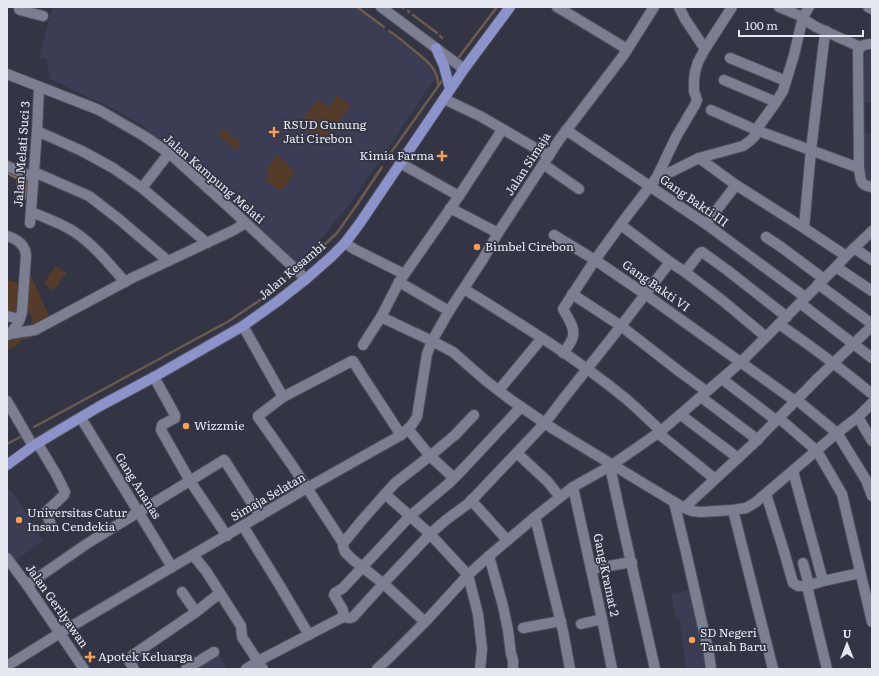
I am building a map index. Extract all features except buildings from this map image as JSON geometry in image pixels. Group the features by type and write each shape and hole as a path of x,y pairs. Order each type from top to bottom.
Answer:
{"main road":[{"name":"Jalan Kesambi","path":"7,465 35,445 100,406 243,326 278,302 331,257 345,243 360,223 444,99 458,64 510,7"},
{"path":"436,48 444,66 449,86"}],"street":[{"path":"19,7 20,10 43,16"},
{"path":"381,7 458,64"},
{"path":"557,7 627,50"},
{"name":"Jalan Simaja","path":"432,341 498,233 546,160 566,130 627,50 654,7"},
{"path":"679,7 685,19 705,49"},
{"path":"563,353 573,336 572,326 562,309 595,260 657,177 676,137 697,100 694,90 694,81 698,62 732,7"},
{"path":"780,7 803,17 808,23 860,47"},
{"path":"657,177 699,158 743,146 751,140 756,130 783,91 794,55 803,17 809,7"},
{"path":"868,7 872,9"},
{"path":"804,228 811,150 826,31"},
{"path":"872,44 864,44 858,51 859,168 862,182 865,186 872,187"},
{"path":"730,58 786,81"},
{"name":"Jalan Kampung Melati","path":"7,74 100,110 144,136 169,153 306,279"},
{"path":"724,80 776,102"},
{"name":"Jalan Melati Suci 3","path":"30,223 39,87"},
{"path":"444,99 480,116 502,130 546,160 579,188"},
{"path":"711,110 756,130 859,168"},
{"path":"363,345 381,317 401,278 459,196 502,130"},
{"name":"Gang Bakti III","path":"566,130 706,224 803,300 872,358"},
{"path":"37,131 114,168 142,188 207,243"},
{"path":"142,188 169,153"},
{"path":"699,158 736,185 846,256"},
{"path":"400,163 459,196"},
{"path":"7,166 34,174 89,196 168,261"},
{"path":"706,224 736,185"},
{"path":"450,208 498,233"},
{"path":"31,212 48,218 77,233 94,247 125,282"},
{"path":"8,335 35,330 125,282 232,232 246,223"},
{"path":"621,225 723,301 766,337"},
{"path":"377,669 425,622 468,575 534,517 573,487 611,465 660,432 681,415 766,337 872,231"},
{"name":"Gang Bakti VI","path":"554,235 595,260 645,294 796,400 837,433 866,480 872,496"},
{"path":"7,236 16,239 21,243 26,252 22,312 16,328 8,335"},
{"path":"684,508 758,440 872,325 766,237"},
{"path":"345,243 401,278 449,311"},
{"path":"854,248 872,260"},
{"path":"685,272 702,252 727,270 811,346 872,394"},
{"path":"246,669 260,665 308,635 343,616 350,618 353,617 430,534 471,500 545,423 670,262"},
{"path":"836,267 872,291"},
{"path":"464,289 542,338 626,398 660,432 715,479"},
{"path":"572,294 621,326 680,372 703,394 758,440"},
{"path":"7,316 20,319"},
{"path":"381,317 453,352 511,400 555,430 611,465 684,508 692,511 701,512 746,508 766,494 837,433 858,418 872,403"},
{"path":"243,326 283,397"},
{"path":"499,390 542,338"},
{"path":"404,432 416,417 428,354 432,341"},
{"path":"425,622 345,552 342,541 258,416 283,397 353,361 363,377 404,432 454,478"},
{"path":"154,377 175,415 175,418 162,425 161,430 190,481 227,536"},
{"path":"722,378 778,419 817,451 842,494 872,622"},
{"path":"7,401 26,434 56,474 64,492 64,495 46,512 51,525"},
{"path":"343,616 344,610 334,595 343,588 410,516 463,469 521,407"},
{"path":"342,541 345,541 395,483 455,435 474,415"},
{"path":"681,415 738,458"},
{"name":"Gang Ananas","path":"81,418 172,567"},
{"path":"858,418 872,441"},
{"name":"Simaja Selatan","path":"7,666 60,633 404,432"},
{"path":"517,453 548,482 560,497"},
{"path":"27,584 88,542 223,461 225,461 260,516"},
{"path":"611,465 655,669"},
{"path":"792,471 823,581"},
{"name":"Gang Kramat 2","path":"573,487 612,669"},
{"path":"385,494 430,534 468,575 478,614 482,649 480,669"},
{"path":"766,494 784,548 793,583 798,586 808,585 860,573"},
{"path":"471,500 507,540"},
{"path":"674,502 688,559 711,669"},
{"path":"733,510 773,669"},
{"path":"534,517 561,621 570,669"},
{"path":"243,526 308,635"},
{"path":"193,555 241,626 242,637 260,665"},
{"path":"489,556 503,606 513,660 513,669"},
{"name":"Jalan Gerilyawan","path":"7,558 27,584 84,669"},
{"path":"591,569 632,562"},
{"path":"803,563 827,669"},
{"path":"182,592 196,612"},
{"path":"134,669 129,661 133,655 196,612 220,593"},
{"path":"581,624 602,619"},
{"path":"523,628 561,621"},
{"path":"186,669 214,652"}],"shaded area":[{"name":"RSUD Gunung Jati Cirebon","path":"52,7 356,7 435,68 436,77 352,201 326,233 296,263 152,136 145,127 103,103 50,79 46,59 39,57"},
{"path":"860,52 872,52 872,103 861,103"},
{"path":"337,95 351,105 322,143 298,125 318,99 329,107"},
{"path":"223,129 240,143 236,150 218,135"},
{"path":"862,134 872,134 872,184 865,182"},
{"path":"277,155 282,158 288,166 296,171 283,189 278,189 265,180 270,174 265,171"},
{"path":"7,170 29,178 28,194 25,200 19,200 19,196 16,191 16,179 9,175"},
{"path":"55,266 67,273 58,282 60,284 53,290 44,284"},
{"path":"30,273 49,316 31,326 32,318 27,312"},
{"path":"7,280 20,283 18,314 7,312"},
{"path":"34,335 26,340 25,338 12,348 7,349 7,340 9,338"},
{"name":"Universitas Catur Insan Cendekia","path":"7,488 17,498 43,541 13,562 7,554"},
{"name":"SD Negeri Tanah Baru","path":"692,589 707,669 686,669 679,617 676,617 671,594"},
{"path":"217,651 227,669 186,669"}],"waterway":[{"path":"357,7 384,27"},
{"path":"456,61 497,7"},
{"path":"413,15 437,33"},
{"path":"389,31 403,41 433,68 438,79 438,85"},
{"path":"390,154 444,78"},
{"path":"298,269 337,233 382,167"},
{"path":"34,427 229,321 272,292 294,272"},
{"path":"7,444 20,437"}],"place":[{"name":"RSUD Gunung Jati Cirebon","path":"274,132"},
{"name":"Kimia Farma","path":"442,156"},
{"name":"Bimbel Cirebon","path":"477,247"},
{"name":"Wizzmie","path":"186,426"},
{"name":"Universitas Catur Insan Cendekia","path":"19,520"},
{"name":"SD Negeri Tanah Baru","path":"692,640"},
{"name":"Apotek Keluarga","path":"90,657"}]}
